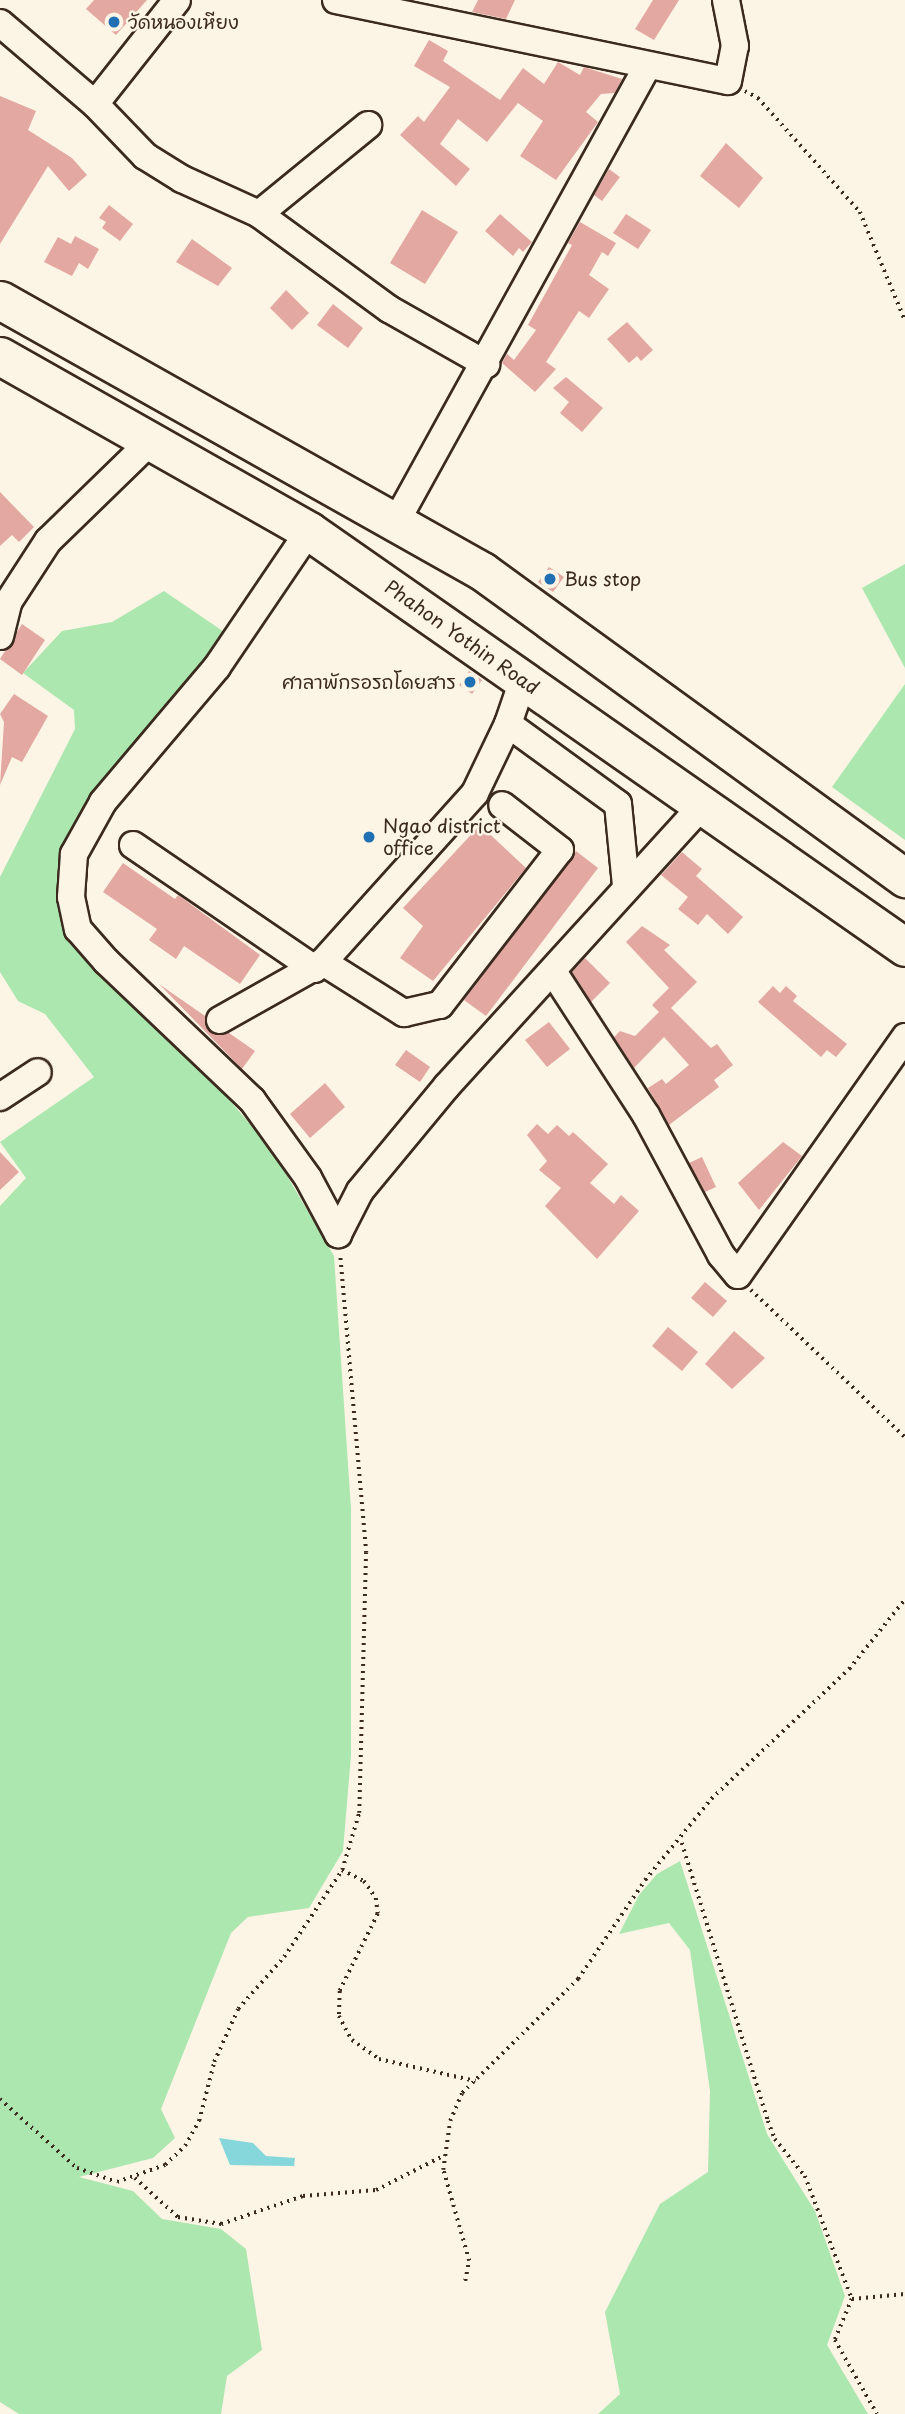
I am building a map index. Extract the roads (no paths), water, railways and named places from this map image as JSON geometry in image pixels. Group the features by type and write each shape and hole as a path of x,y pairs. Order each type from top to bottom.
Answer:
{"highway":[{"path":"0,300 397,520 482,571 905,878"},
{"name":"Phahon Yothin Road","path":"0,356 309,531 905,947"}],"street":[{"path":"0,7 7,0"},
{"path":"95,104 177,0"},
{"path":"336,0 647,67 728,81 735,46 726,0"},
{"path":"0,23 95,104 145,156 182,179 259,214 389,309 486,364"},
{"path":"397,520 486,364 647,67"},
{"path":"259,214 369,125"},
{"path":"0,636 9,601 48,541 152,440"},
{"path":"309,531 217,667 103,802 74,854 71,897 78,929 106,961 252,1100 308,1178 338,1234 359,1191 447,1086 554,973 626,886 703,805"},
{"path":"220,1020 319,966 475,793 508,724 523,680"},
{"path":"508,724 618,804 626,886"},
{"path":"134,845 319,966 404,1013 440,1005 560,850 502,805"},
{"path":"554,973 646,1115 720,1255 738,1275 905,1037"},
{"path":"0,1097 37,1072"}],"water":[{"path":"219,2138 253,2143 266,2156 295,2158 294,2166 230,2165"}],"place":[{"name":"วัดหนองเหียง","path":"114,22"},
{"name":"Bus stop","path":"550,579"},
{"name":"ศาลาพักรอรถโดยสาร","path":"470,682"},
{"name":"Ngao district office","path":"369,837"}]}
